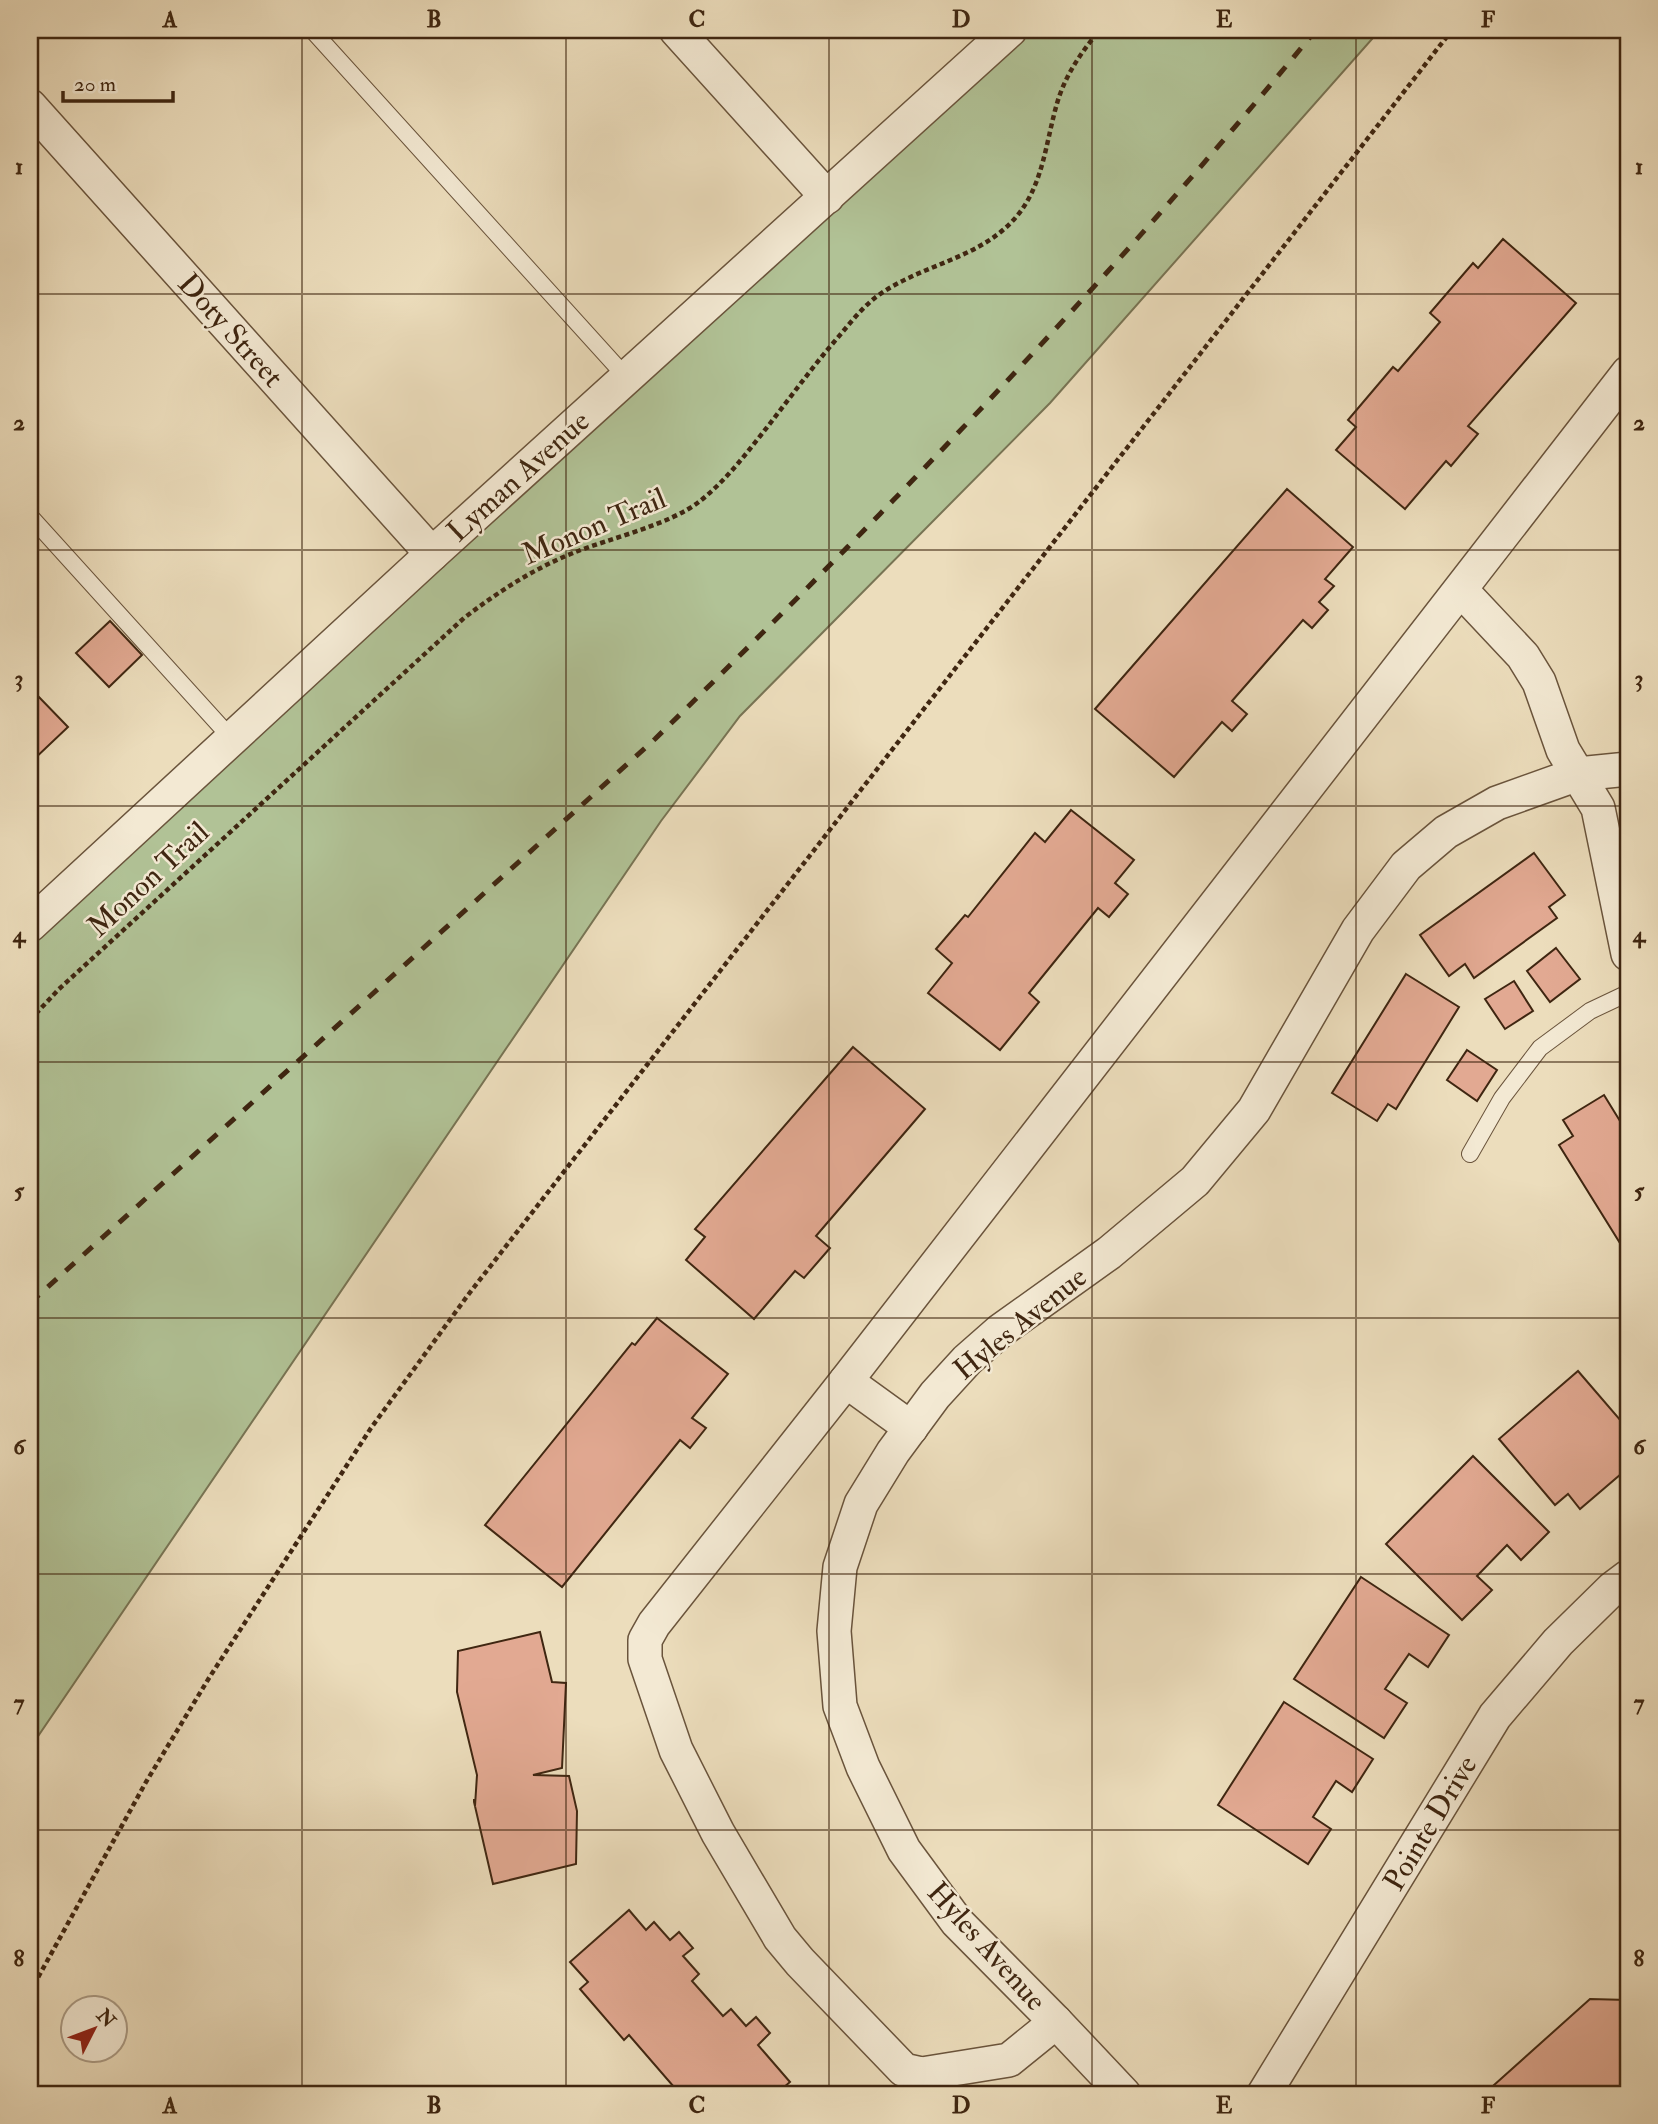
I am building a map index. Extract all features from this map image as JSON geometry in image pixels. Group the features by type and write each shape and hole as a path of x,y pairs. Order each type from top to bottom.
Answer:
{"street":[{"path":"676,30 827,197"},
{"name":"Lyman Avenue","path":"30,924 432,554 1010,30"},
{"name":"Doty Street","path":"30,106 432,554"},
{"path":"1056,2022 1009,2060 922,2074 904,2070 780,1938 718,1833 676,1750 645,1659 645,1640 654,1624 846,1381 1628,373"},
{"path":"1461,590 1523,656 1539,682 1563,750 1598,808 1628,954"},
{"name":"Hyles Avenue","path":"1124,2094 957,1922 904,1850 863,1767 840,1706 834,1632 840,1567 861,1504 892,1452 935,1395 967,1360 1000,1331 1109,1253 1195,1181 1254,1110 1358,930 1406,866 1446,832 1497,803 1578,774 1628,769"},
{"path":"846,1381 911,1428"},
{"name":"Pointe Drive","path":"1264,2094 1495,1716 1558,1643 1612,1589 1628,1577"}],"lane":[{"path":"312,30 627,377"},
{"path":"30,516 232,739"},
{"path":"1471,1154 1502,1098 1540,1048 1590,1011 1628,993"}],"path":[{"name":"Monon Trail","path":"30,1020 59,989 464,618 494,595 530,573 572,553 669,519 698,503 729,475 861,311 891,286 967,254 998,234 1017,216 1031,196 1041,171 1065,80 1079,56 1101,30"},
{"path":"30,1992 146,1782 209,1678 371,1428 460,1306 1452,30"}],"green space":[{"path":"1013,30 1380,30 1050,403 740,716 661,821 30,1748 30,930"}],"building":[{"path":"1503,239 1576,303 1468,426 1478,434 1451,466 1446,461 1405,509 1336,450 1356,427 1348,420 1393,367 1398,371 1440,322 1430,313 1473,263 1478,268"},
{"path":"1287,489 1353,547 1325,579 1334,586 1319,602 1328,610 1312,628 1303,620 1232,701 1247,714 1232,731 1222,722 1174,777 1095,709"},
{"path":"110,621 142,655 109,687 76,653"},
{"path":"30,672 37,681 30,688"},
{"path":"36,694 68,727 30,763 30,699"},
{"path":"1071,810 1134,860 1115,883 1128,894 1109,917 1098,908 1029,993 1039,1002 1000,1050 928,993 952,963 936,949 965,915 968,917 1035,833 1045,842"},
{"path":"1534,853 1565,895 1549,907 1557,918 1474,978 1465,964 1449,976 1420,935"},
{"path":"1556,948 1580,979 1550,1002 1527,971"},
{"path":"1406,974 1459,1007 1396,1109 1388,1104 1377,1121 1332,1093"},
{"path":"1514,981 1533,1011 1505,1029 1485,999"},
{"path":"853,1047 925,1109 816,1236 830,1248 804,1278 795,1271 754,1319 686,1260 705,1237 695,1229"},
{"path":"1467,1050 1497,1070 1477,1101 1447,1080"},
{"path":"1604,1095 1628,1134 1628,1256 1559,1145 1573,1136 1563,1120"},
{"path":"657,1318 728,1374 692,1418 706,1428 690,1448 680,1440 562,1587 485,1525 632,1343 635,1345"},
{"path":"1578,1371 1628,1429 1628,1446 1622,1450 1628,1458 1628,1468 1580,1509 1568,1494 1555,1505 1499,1439"},
{"path":"1473,1456 1549,1532 1521,1560 1507,1545 1477,1576 1492,1590 1462,1620 1386,1544"},
{"path":"1361,1577 1449,1635 1428,1667 1409,1654 1385,1689 1407,1703 1384,1738 1294,1679"},
{"path":"540,1632 552,1682 566,1683 562,1768 533,1775 569,1776 577,1811 576,1864 493,1884 474,1802 474,1799 475,1806 477,1775 457,1692 458,1651"},
{"path":"1284,1702 1373,1759 1352,1792 1336,1781 1313,1817 1331,1829 1308,1864 1218,1805"},
{"path":"629,1910 646,1930 654,1922 670,1940 679,1932 693,1948 683,1956 699,1974 692,1981 723,2016 731,2009 746,2026 756,2017 770,2033 758,2045 790,2082 776,2094 680,2094 629,2035 624,2040 580,1989 588,1982 570,1962"},
{"path":"1590,1999 1628,2000 1628,2094 1484,2094"}],"railway":[{"path":"30,1303 655,739 741,654 912,481 1078,305 1316,30"}]}
